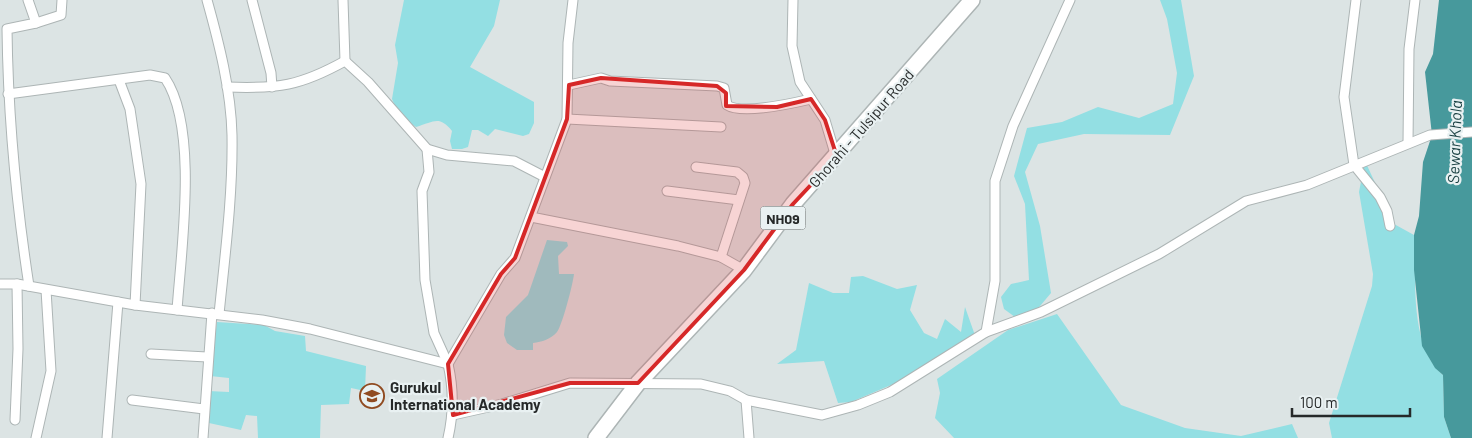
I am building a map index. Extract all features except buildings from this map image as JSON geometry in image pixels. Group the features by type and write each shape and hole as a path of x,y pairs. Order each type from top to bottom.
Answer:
{"main road":[{"name":"Ghorahi - Tulsipur Road","path":"596,438 638,383 744,270 794,204 972,0"}],"street":[{"path":"28,0 36,23"},
{"path":"29,286 18,216 4,29 36,23 61,15 62,0"},
{"path":"203,438 207,357 215,314 230,181 232,134 227,87 207,0"},
{"path":"252,0 271,73 272,86"},
{"path":"343,0 345,61 368,82 427,148 447,155 514,161 545,177"},
{"path":"448,364 502,274 515,258 568,119 568,43 573,0"},
{"path":"794,0 792,46 800,82 825,120 837,157"},
{"path":"986,332 996,271 995,181 1013,126 1070,0"},
{"path":"1356,0 1344,97 1354,165 1380,197 1387,211 1390,226"},
{"path":"1408,143 1409,50 1415,0"},
{"path":"227,87 286,86 308,80 345,61"},
{"path":"8,94 150,75 165,78 172,88 180,119 184,168 177,310"},
{"path":"569,84 601,78 717,86 724,88 727,104 739,108 778,107 811,99"},
{"path":"118,80 130,109 141,184 134,305"},
{"path":"568,119 721,127"},
{"path":"454,415 502,404 570,383 701,384 730,391 746,400 822,414 858,405 890,392 986,332 1041,312 1159,254 1246,201 1306,185 1430,135 1472,132"},
{"path":"427,148 429,172 422,192 425,280 434,333 448,364 454,388 454,415 448,438"},
{"path":"696,167 737,172 743,177 744,183 721,257"},
{"path":"667,191 739,200"},
{"path":"531,217 678,246 721,257 744,270"},
{"path":"0,284 17,284 134,305 215,314 310,329 448,364"},
{"path":"15,420 18,349 17,284"},
{"path":"36,438 50,371 46,290"},
{"path":"107,438 118,302"},
{"path":"152,354 207,357"},
{"path":"132,400 204,409"},
{"path":"746,400 749,438"}],"highlighted area":[{"path":"601,78 717,86 726,93 726,106 777,107 811,99 825,120 837,157 793,204 744,270 638,383 570,383 453,415 448,364 501,274 515,258 567,119 569,85"}],"shaded area":[{"path":"404,0 500,0 494,26 470,67 534,102 534,123 529,134 523,136 495,129 488,136 478,130 472,130 468,147 452,149 450,141 452,131 440,121 416,127 399,115 392,99 398,63 395,45"},
{"path":"1160,0 1181,0 1194,76 1170,135 1084,134 1038,144 1025,172 1040,226 1051,293 1035,312 1015,317 1004,309 1001,297 1011,284 1029,280 1025,204 1014,176 1027,128 1062,122 1098,107 1139,118 1173,104 1177,73 1167,19"},
{"path":"1365,161 1394,224 1414,235 1416,310 1419,329 1424,346 1432,362 1443,375 1444,417 1451,438 1332,438 1329,423 1372,286 1373,274 1359,192"},
{"path":"547,240 567,242 568,246 558,256 559,274 574,274 572,286 557,332 546,340 533,343 533,350 517,350 507,343 504,335 506,317 528,295"},
{"path":"863,276 897,289 917,285 910,310 924,333 937,339 945,319 961,332 965,307 977,341 924,371 851,402 838,403 824,361 777,364 796,350 809,283 833,293 849,293 851,277"},
{"path":"1057,314 1121,405 1185,428 1241,436 1292,424 1298,438 954,438 935,418 940,393 937,379 1008,330"},
{"path":"217,322 264,325 275,331 305,336 306,351 366,366 365,391 351,388 349,404 321,405 320,438 258,438 257,416 246,415 241,430 209,423 208,391 229,392 229,378 210,376"}],"water":[{"name":"Sewar Khola","path":"1439,0 1472,0 1472,438 1451,438 1444,417 1443,375 1435,368 1422,346 1414,270 1414,235 1419,216 1423,162 1432,135 1425,72 1433,54"}],"place":[{"name":"Gurukul International Academy","path":"372,396"}]}
